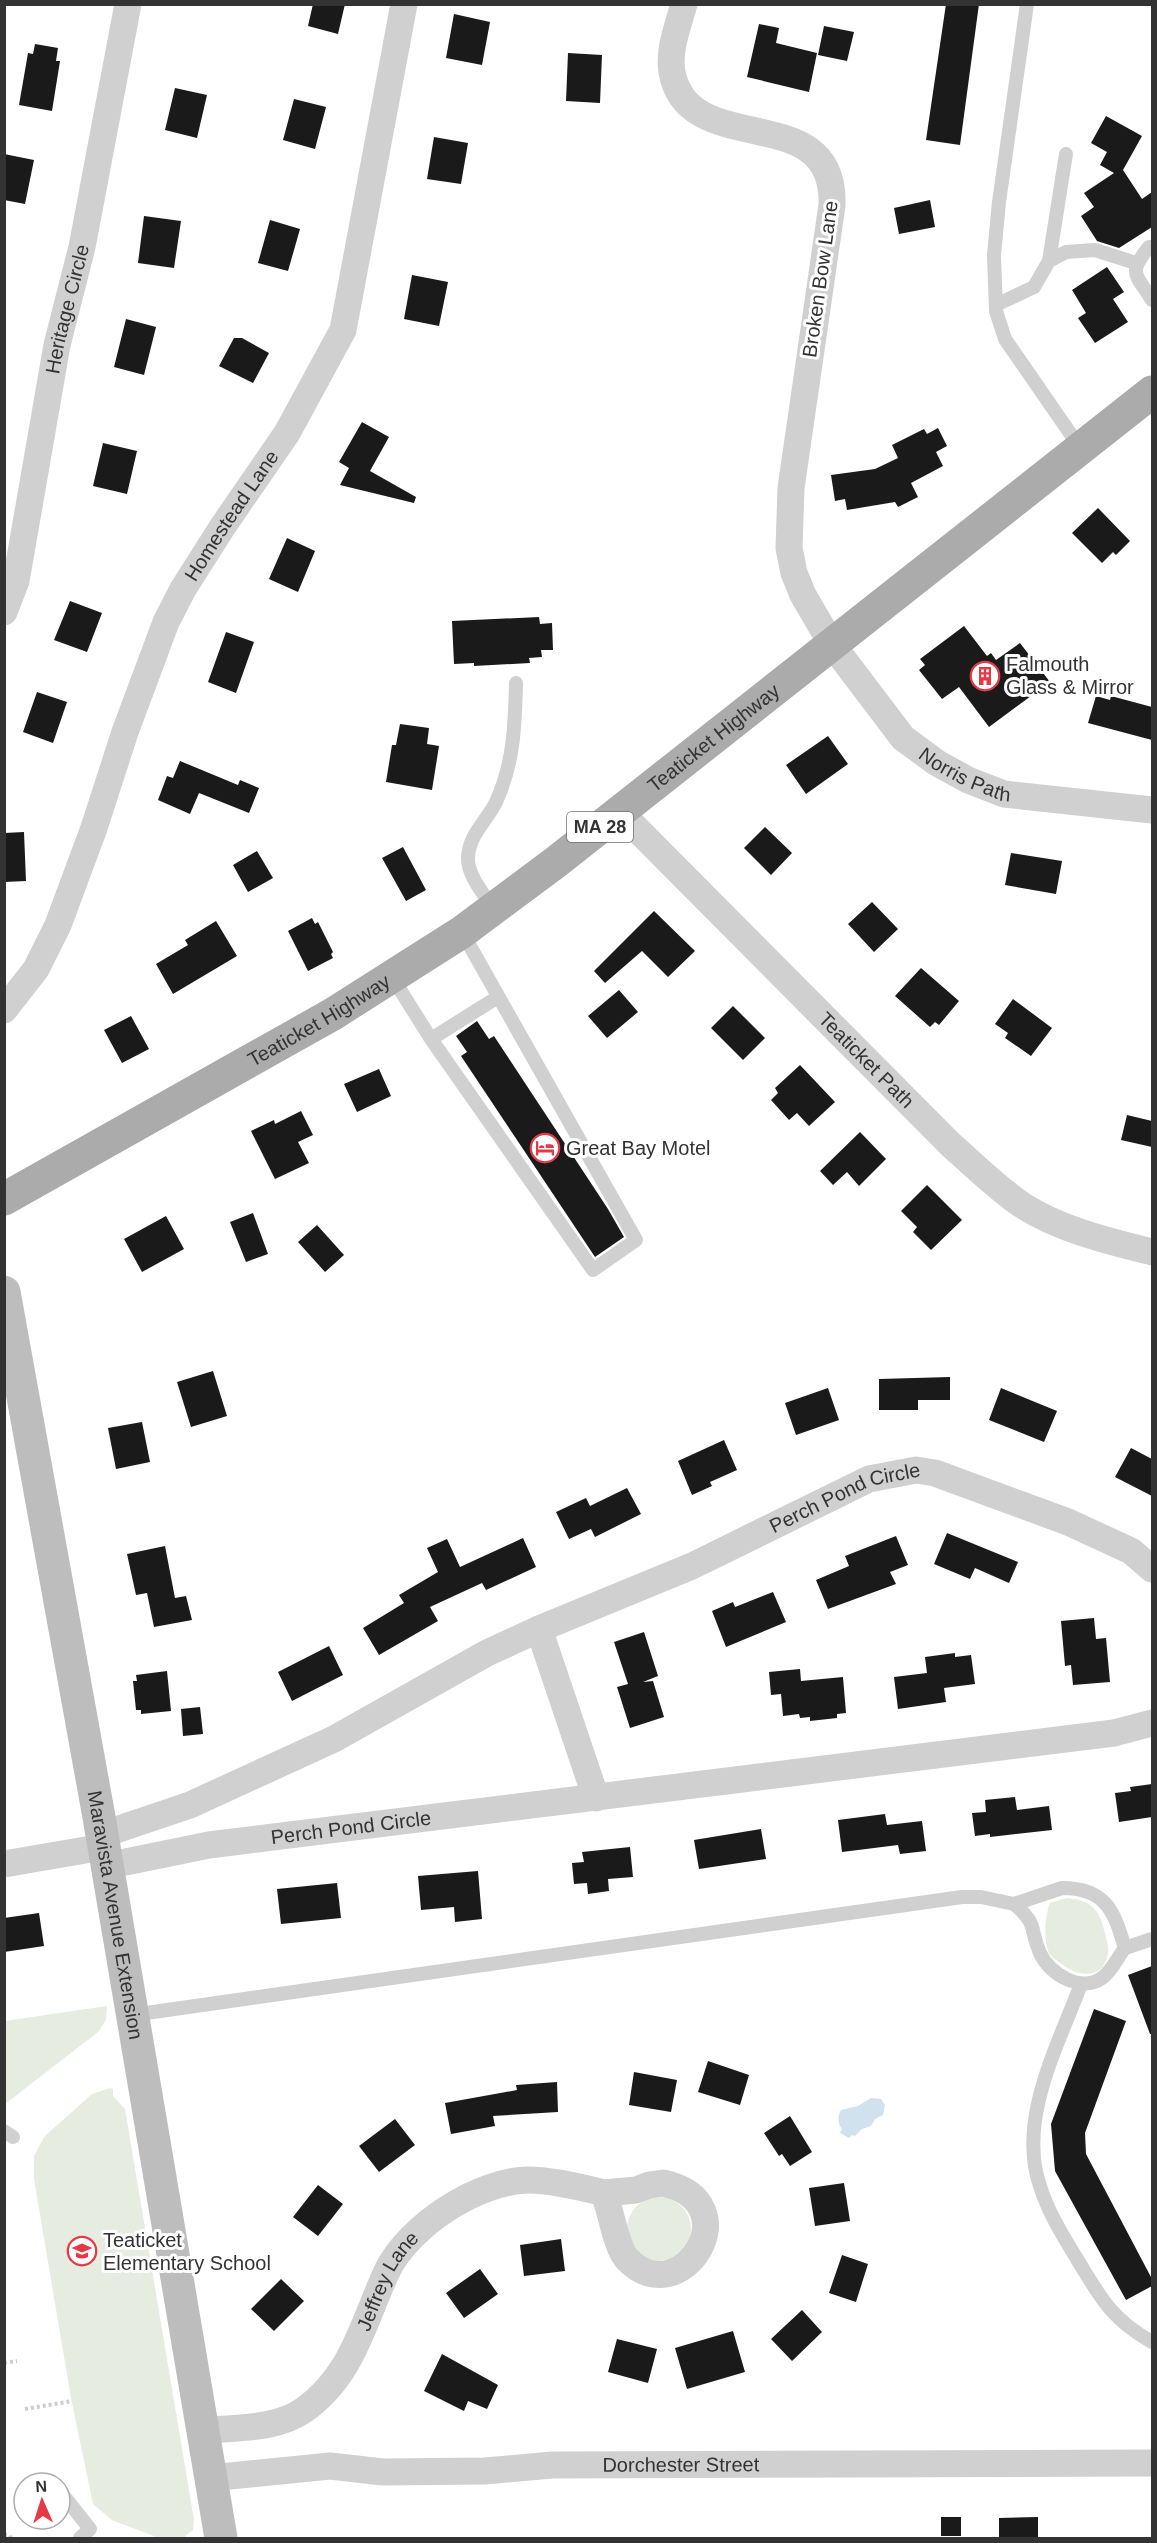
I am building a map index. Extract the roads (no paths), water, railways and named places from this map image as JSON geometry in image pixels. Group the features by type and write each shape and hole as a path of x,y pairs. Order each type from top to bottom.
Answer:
{"main road":[{"name":"Teaticket Highway","path":"4,1199 333,1014 462,932 556,862 1152,392"},
{"name":"Maravista Avenue Extension","path":"4,1292 132,2014 221,2538"}],"street":[{"name":"Heritage Circle","path":"4,612 16,580 57,345 82,247 128,4"},
{"name":"Homestead Lane","path":"4,1011 36,969 58,926 166,622 183,589 223,526 287,433 343,330 404,4"},
{"name":"Broken Bow Lane","path":"684,4 671,57 671,72 683,101 695,111 714,120 805,146 819,156 828,173 832,191 791,488 789,548 794,573 803,595 831,643"},
{"name":"Norris Path","path":"831,643 903,738 937,763 968,780 1004,794 1152,810"},
{"name":"Teaticket Path","path":"619,811 951,1145 1008,1195 1044,1218 1103,1240 1152,1252"},
{"name":"Perch Pond Circle","path":"103,1849 190,1805 334,1739 487,1653 692,1566 869,1479 916,1470 935,1473 1068,1522 1131,1551 1152,1569"},
{"path":"539,1629 596,1798"},
{"name":"Perch Pond Circle","path":"103,1849 209,1845 1114,1733 1152,1723"},
{"path":"4,1864 103,1849"},
{"name":"Jeffrey Lane","path":"202,2431 274,2423 296,2415 318,2398 344,2368 354,2352 388,2269 398,2253 417,2232 449,2207 498,2185 529,2180 604,2193"},
{"name":"Dorchester Street","path":"210,2478 330,2466 383,2472 485,2471 564,2465 1152,2463"}],"lane":[{"path":"1027,4 999,202 994,255 996,305 1005,339 1082,449"},
{"path":"996,305 1034,287 1049,261 1066,154"},
{"path":"1152,247 1136,263 1136,273 1152,300"},
{"path":"1049,261 1066,252 1095,250 1136,263"},
{"path":"494,908 471,874 468,860 470,844 478,826 496,802 512,759 516,683"},
{"path":"392,977 431,1039 593,1270 636,1240 462,932"},
{"path":"431,1039 498,997"},
{"path":"1014,1904 1062,1888 1089,1891 1104,1900 1112,1912 1125,1948"},
{"path":"132,2014 962,1897 981,1896 1014,1904 1026,1914 1034,1927 1043,1959 1065,1978 1081,1984 1095,1983 1104,1977 1125,1948 1152,1939"},
{"path":"1081,1984 1033,2119 1035,2167 1040,2187 1059,2229 1107,2308 1127,2326 1152,2342"},
{"path":"72,2512 85,2534"}],"water":[{"path":"871,2098 881,2099 885,2105 883,2115 855,2136 852,2135 849,2138 840,2133 842,2129 839,2123 841,2110 858,2106"}],"place":[{"name":"Falmouth Glass & Mirror","path":"985,676"},
{"name":"Great Bay Motel","path":"545,1148"},
{"name":"Teaticket Elementary School","path":"82,2251"}]}
